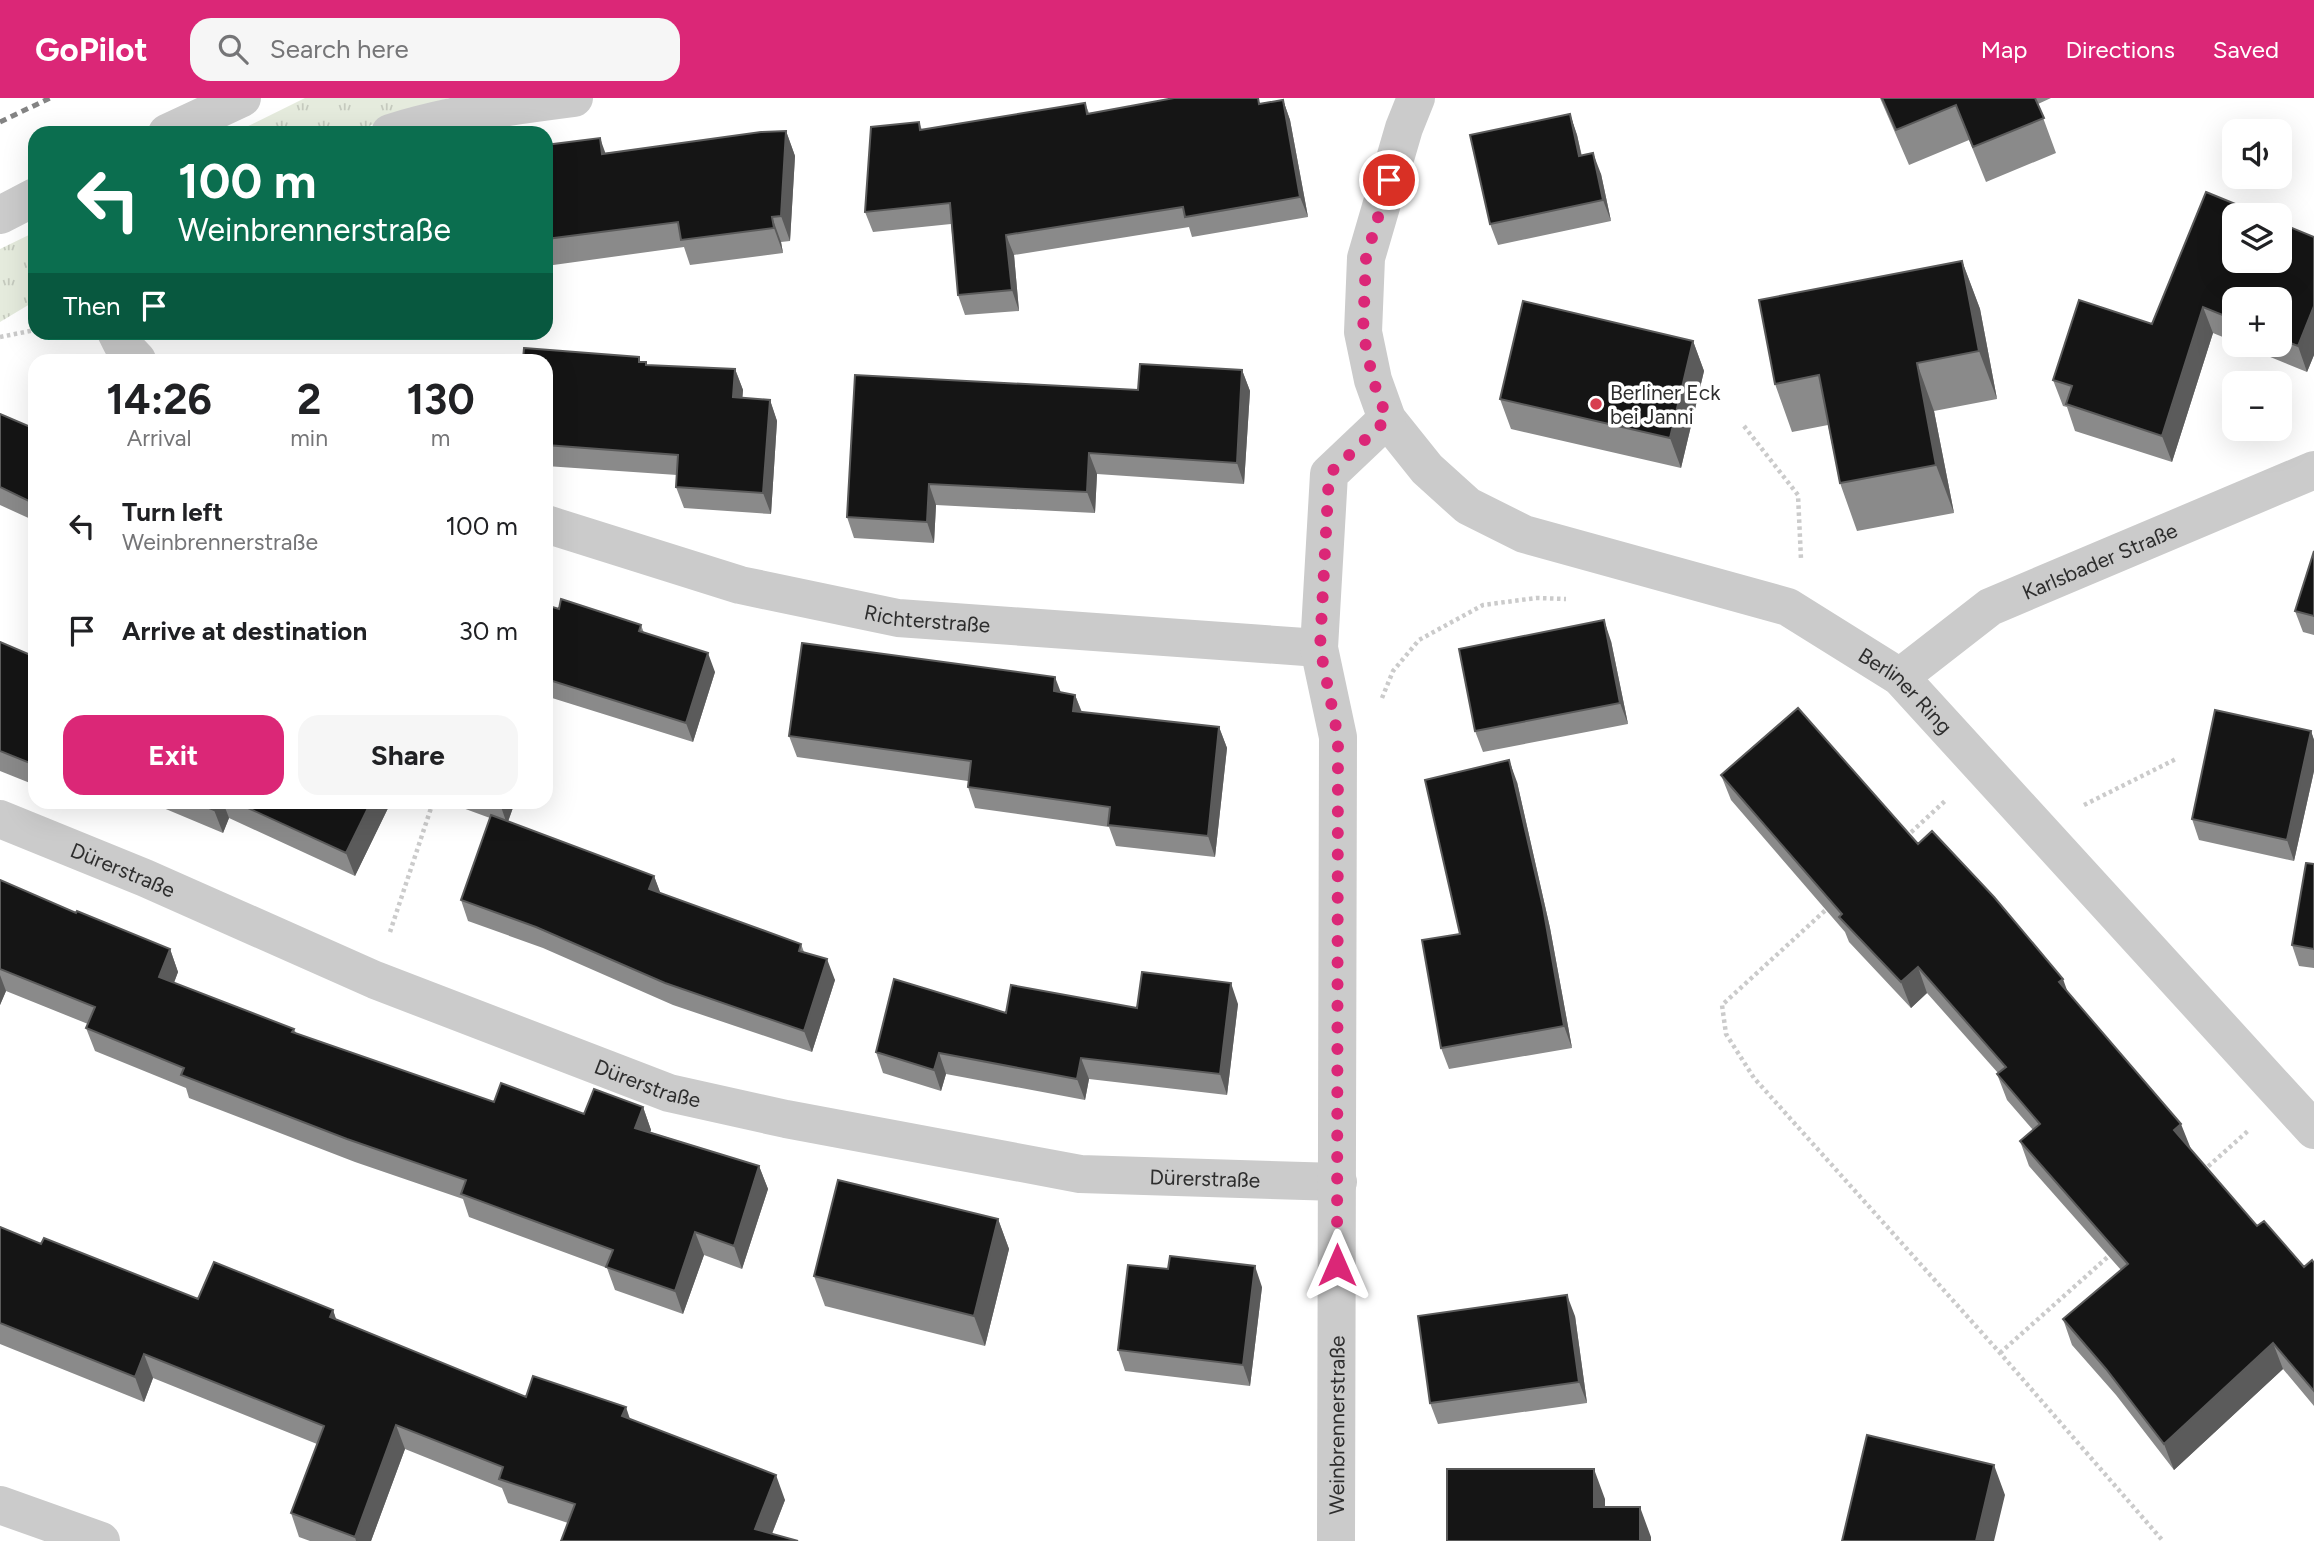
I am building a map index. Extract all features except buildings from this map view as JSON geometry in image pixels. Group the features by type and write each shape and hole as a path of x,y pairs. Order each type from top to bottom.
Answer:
{"street":[{"path":"182,126 242,98"},
{"path":"411,126 497,108 574,98"},
{"path":"1387,419 1373,380 1363,332 1366,258 1408,108"},
{"path":"0,215 28,201"},
{"name":"Berliner Ring","path":"1387,419 1427,470 1468,506 1524,534 1788,607 1900,677 2036,829 2302,1105"},
{"name":"Weinbrennerstraße","path":"1336,1541 1338,737 1320,648 1329,474 1387,419"},
{"name":"Karlsbader Straße","path":"1900,677 1990,607 2314,470"},
{"name":"Richterstraße","path":"553,526 740,586 898,618 1320,648"},
{"name":"Dürerstraße","path":"0,818 145,878 374,980 669,1093 786,1119 1080,1174 1338,1182"},
{"path":"0,1505 101,1541"}],"path":[{"path":"0,337 28,331"},
{"path":"1744,425 1798,495 1801,558 1788,607"},
{"path":"1381,701 1393,671 1419,640 1483,605 1536,598 1589,600 1604,557"},
{"path":"2036,829 2176,759"},
{"path":"1902,840 1982,766"},
{"path":"374,980 431,809"},
{"path":"1832,904 1722,1005 1726,1034 1754,1078 2000,1353 2163,1541"},
{"path":"2194,1179 2302,1105"},
{"path":"2000,1353 2113,1252"}],"green space":[{"path":"305,98 449,98 369,126 248,126"},
{"path":"28,235 28,305 0,322 0,249"}],"railway":[{"path":"0,122 50,98"}],"place":[{"name":"Berliner Eck bei Janni","path":"1596,404"}],"route":[{"path":"1337,1265 1338,737 1320,648 1329,474 1387,419 1373,380 1363,332 1366,258 1389,180"}]}
